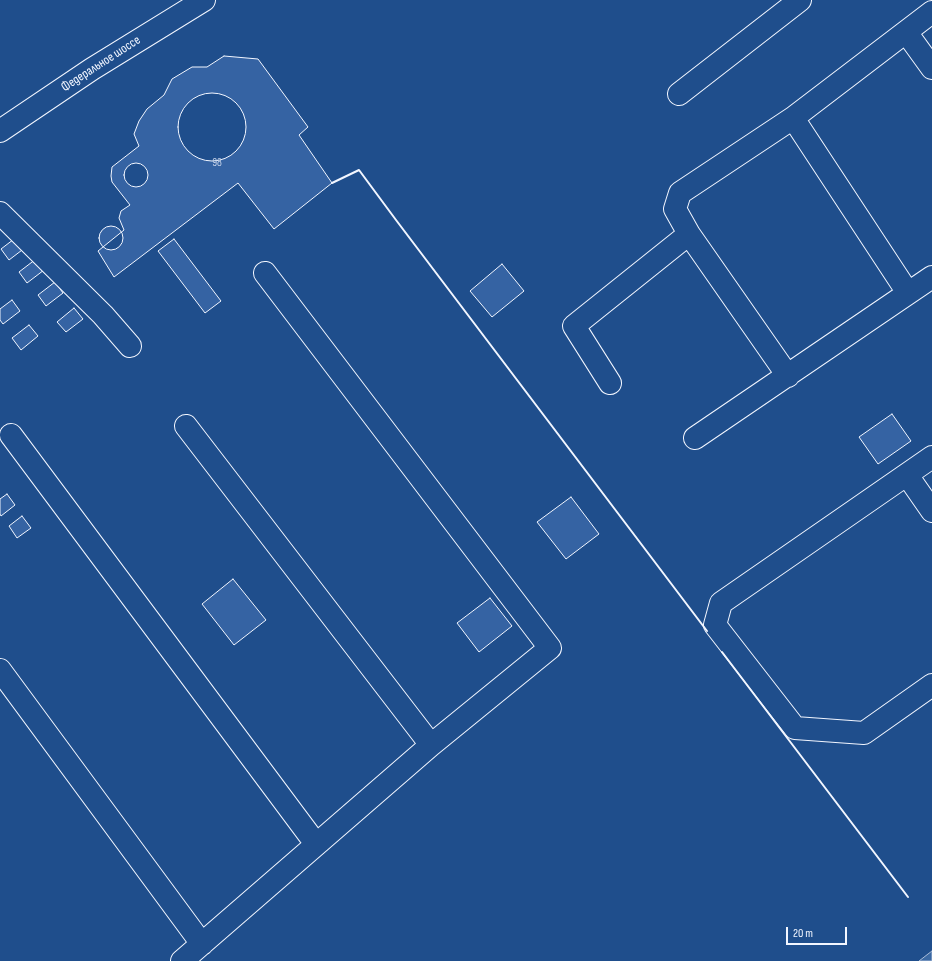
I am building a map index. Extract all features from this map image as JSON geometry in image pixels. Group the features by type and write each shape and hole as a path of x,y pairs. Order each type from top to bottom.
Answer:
{"main road":[{"name":"Федеральное шоссе","path":"0,127 80,72 198,0"},
{"name":"Федеральное шоссе","path":"0,131 92,69 204,0"},
{"path":"679,94 800,0"},
{"path":"788,376 688,234 675,210 680,193 793,118 932,12"},
{"path":"906,32 932,68"},
{"path":"793,118 908,294"},
{"path":"0,213 103,315 130,346"},
{"path":"610,383 574,326 688,234"},
{"path":"182,961 431,745 550,648 265,273"},
{"path":"695,438 932,277"},
{"path":"186,426 431,745"},
{"path":"11,435 316,844"},
{"path":"932,458 722,603 715,625 796,728 864,733 932,685"},
{"path":"907,475 932,511"},
{"path":"0,670 202,944"}],"water":[{"path":"932,951 932,961 919,961 928,954"}],"building":[{"path":"224,56 258,59 308,127 299,135 332,183 274,229 238,183 114,277 98,251 124,230 119,218 121,211 130,205 112,182 112,167 139,146 134,134 139,121 147,109 164,95 172,79 192,67 207,67"},
{"path":"205,93 219,93 231,98 241,108 246,120 246,134 241,146 231,156 219,161 205,161 193,156 183,146 178,134 178,120 183,108 193,98"},
{"path":"136,163 145,166 148,175 145,184 136,187 127,184 124,175 127,166"},
{"path":"111,226 120,229 123,238 120,247 111,250 102,247 99,238 102,229"},
{"path":"18,236 26,247 9,260 1,249"},
{"path":"174,239 221,301 205,313 158,251"},
{"path":"36,259 44,270 27,283 19,272"},
{"path":"502,264 524,291 492,317 470,291"},
{"path":"55,282 63,293 46,306 38,295"},
{"path":"12,300 20,311 3,324 0,320 0,309"},
{"path":"74,308 83,319 66,332 57,322"},
{"path":"29,325 38,336 21,350 12,338"},
{"path":"892,414 911,441 878,464 859,437"},
{"path":"7,494 15,505 1,516 0,499"},
{"path":"571,497 599,534 566,559 537,522"},
{"path":"22,516 31,528 17,538 9,526"},
{"path":"233,579 266,620 234,645 202,604"},
{"path":"490,598 512,626 479,652 457,623"}],"wall":[{"path":"332,183 359,170 707,631"},
{"path":"722,652 908,897"}]}
